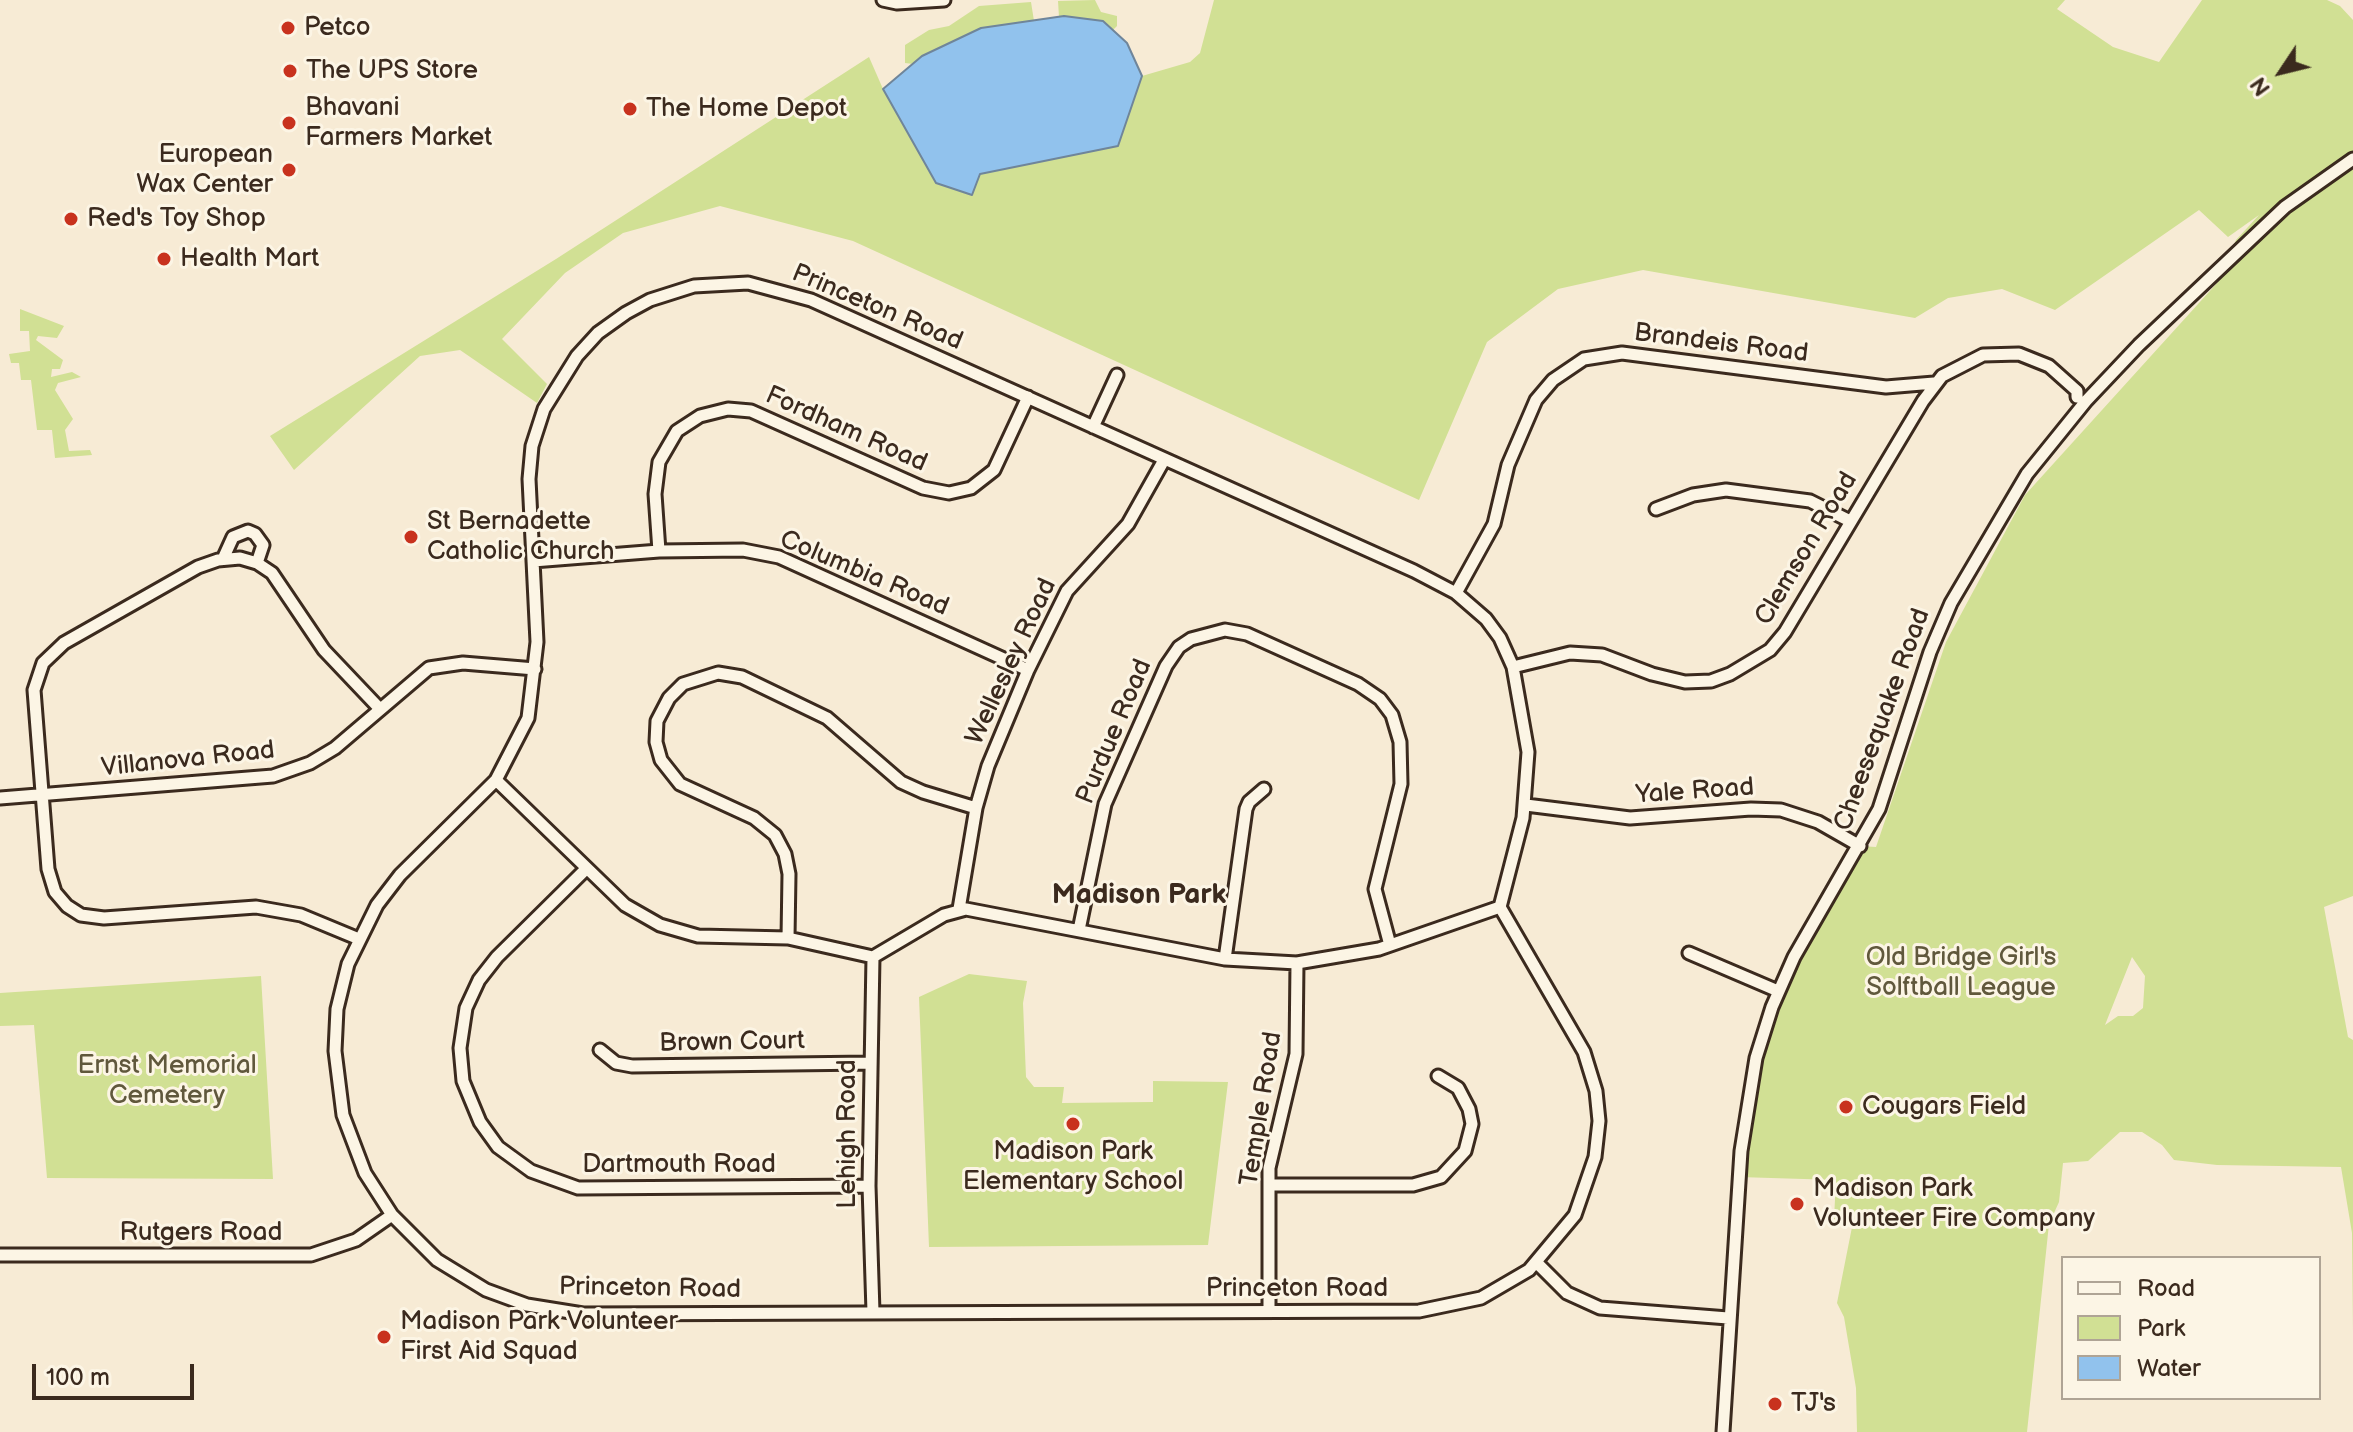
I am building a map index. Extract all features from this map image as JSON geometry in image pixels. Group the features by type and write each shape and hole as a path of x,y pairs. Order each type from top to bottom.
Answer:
{"street":[{"path":"883,0 897,3 944,0"},
{"name":"Cheesequake Road","path":"1723,1432 1728,1318 1747,1095 1760,1041 1794,957 1860,846 1882,800 1942,621 2035,463 2139,345 2285,207 2353,159"},
{"name":"Princeton Road","path":"736,283 797,295 1028,397 1456,593 1494,629 1513,667 1527,741 1526,805 1500,907 1584,1052 1598,1109 1597,1146 1584,1196 1565,1231 1537,1263 1493,1293 1443,1308 1403,1311 601,1314 548,1310 498,1295 459,1275 421,1246 392,1215 355,1151 338,1091 335,1051 337,1009 359,939 377,905 400,875 496,780 528,718 535,669 529,471 534,438 547,401 571,363 598,333 634,308 673,291 736,283"},
{"name":"Brandeis Road","path":"1456,593 1498,514 1508,465 1536,400 1553,380 1584,359 1622,353 1886,387 1934,383"},
{"name":"Clemson Road","path":"1513,667 1570,653 1602,655 1652,674 1685,682 1711,681 1730,674 1770,650 1785,632 1934,383 1967,360 1991,353 2011,353 2049,366 2077,391 2077,397"},
{"path":"1093,427 1117,375"},
{"name":"Fordham Road","path":"659,551 655,494 659,462 677,431 700,416 728,409 751,411 923,488 949,493 974,486 994,470 1028,397"},
{"name":"Wellesley Road","path":"959,909 976,808 994,748 1028,670 1072,584 1128,524 1164,460"},
{"path":"1656,509 1693,495 1726,490 1810,501 1850,521"},
{"path":"223,559 233,537 248,531 255,534 263,545 257,563"},
{"name":"Columbia Road","path":"533,561 659,551 743,550 779,557 1028,670"},
{"path":"359,939 301,915 256,907 104,918 81,915 60,899 51,883 34,697 37,676 43,663 64,643 198,567 223,559 240,558 257,563 279,581 324,650 380,709"},
{"name":"Purdue Road","path":"1079,930 1105,804 1166,666 1179,647 1191,639 1225,630 1247,634 1358,684 1380,699 1392,715 1400,742 1401,784 1375,889 1390,945"},
{"name":"Villanova Road","path":"0,798 273,776 322,756 422,672 438,665 463,663 535,669"},
{"path":"788,938 789,874 785,854 775,835 754,818 680,784 661,760 656,742 657,721 669,698 683,684 718,673 742,677 827,718 901,782 976,808"},
{"path":"496,780 625,905 671,929 726,939 788,938 873,957 959,909 1225,959 1297,963 1339,958 1390,945 1500,907"},
{"path":"1225,959 1246,809 1249,802 1264,789"},
{"name":"Yale Road","path":"1526,805 1615,818 1781,810 1818,822 1860,846"},
{"name":"Dartmouth Road","path":"586,869 497,957 479,980 466,1008 460,1048 463,1081 480,1122 498,1147 531,1171 578,1188 869,1186"},
{"path":"1689,953 1778,991"},
{"name":"Lehigh Road","path":"873,957 869,1186 873,1312"},
{"name":"Temple Road","path":"1269,1311 1269,1185 1273,1145 1296,1054 1297,963"},
{"name":"Brown Court","path":"600,1050 616,1063 632,1066 869,1063"},
{"path":"1269,1185 1413,1185 1441,1177 1458,1163 1469,1145 1472,1116 1458,1088 1438,1076"},
{"name":"Rutgers Road","path":"0,1255 311,1255 356,1240 392,1215"},
{"path":"1537,1263 1567,1293 1600,1308 1728,1318"}],"green space":[{"path":"1095,0 1101,12 1117,16 1117,26 1113,30 1102,21 1059,17 1058,1"},
{"name":"Old Bridge Girl's Solftball League","path":"1214,0 2065,0 2057,9 2113,47 2159,62 2202,0 2327,0 2340,6 2353,20 2353,896 2324,907 2348,1037 2353,1040 2353,1333 2352,1233 2341,1167 2217,1165 2174,1160 2162,1145 2142,1132 2120,1132 2088,1161 2063,1163 2059,1202 2049,1224 2027,1432 1857,1432 1856,1388 1844,1317 1837,1303 1853,1222 1834,1219 1836,1180 1739,1177 1741,1151 1772,1007 1860,846 1876,847 1946,642 2025,495 2218,282 2236,240 2259,215 2228,237 2199,210 2055,310 2002,289 1948,298 1915,318 1643,270 1558,289 1487,342 1419,500 853,241 720,206 623,233 565,273 502,339 547,384 537,403 460,350 420,356 294,470 270,436 556,259 869,57 883,89 936,183 1118,146 1142,76 1190,62 1200,53","holes":["2132,957 2145,976 2143,1008 2133,1016 2118,1016 2105,1025"]},
{"path":"1031,2 1034,21 981,28 913,64 905,63 905,45 929,30 949,26 979,6"},
{"path":"20,309 64,326 57,338 38,336 36,340 63,360 60,369 52,369 51,377 72,372 81,377 58,383 55,390 73,419 65,430 69,451 90,450 92,455 55,458 52,430 37,430 31,380 21,380 19,363 11,363 9,354 30,351 29,331 20,331"},
{"name":"Madison Park Elementary School","path":"969,974 1027,981 1023,1003 1026,1077 1034,1087 1064,1087 1062,1103 1153,1102 1153,1081 1228,1082 1208,1245 929,1247 919,997"},
{"name":"Ernst Memorial Cemetery","path":"261,976 273,1179 47,1178 34,1025 0,1026 0,993"}],"water":[{"path":"1064,16 1103,21 1127,43 1142,76 1118,146 980,174 972,195 936,183 883,89 922,56 981,28"}],"place":[{"name":"Petco","path":"288,28"},
{"name":"The UPS Store","path":"290,71"},
{"name":"The Home Depot","path":"630,109"},
{"name":"Bhavani Farmers Market","path":"289,123"},
{"name":"European Wax Center","path":"289,170"},
{"name":"Red's Toy Shop","path":"71,219"},
{"name":"Health Mart","path":"164,259"},
{"name":"St Bernadette Catholic Church","path":"411,537"},
{"name":"Cougars Field","path":"1846,1107"},
{"name":"Madison Park Elementary School","path":"1073,1124"},
{"name":"Madison Park Volunteer Fire Company","path":"1797,1204"},
{"name":"Madison Park Volunteer First Aid Squad","path":"384,1337"},
{"name":"TJ's","path":"1775,1404"}],"district":[{"name":"Madison Park","path":"1139,896"}]}
